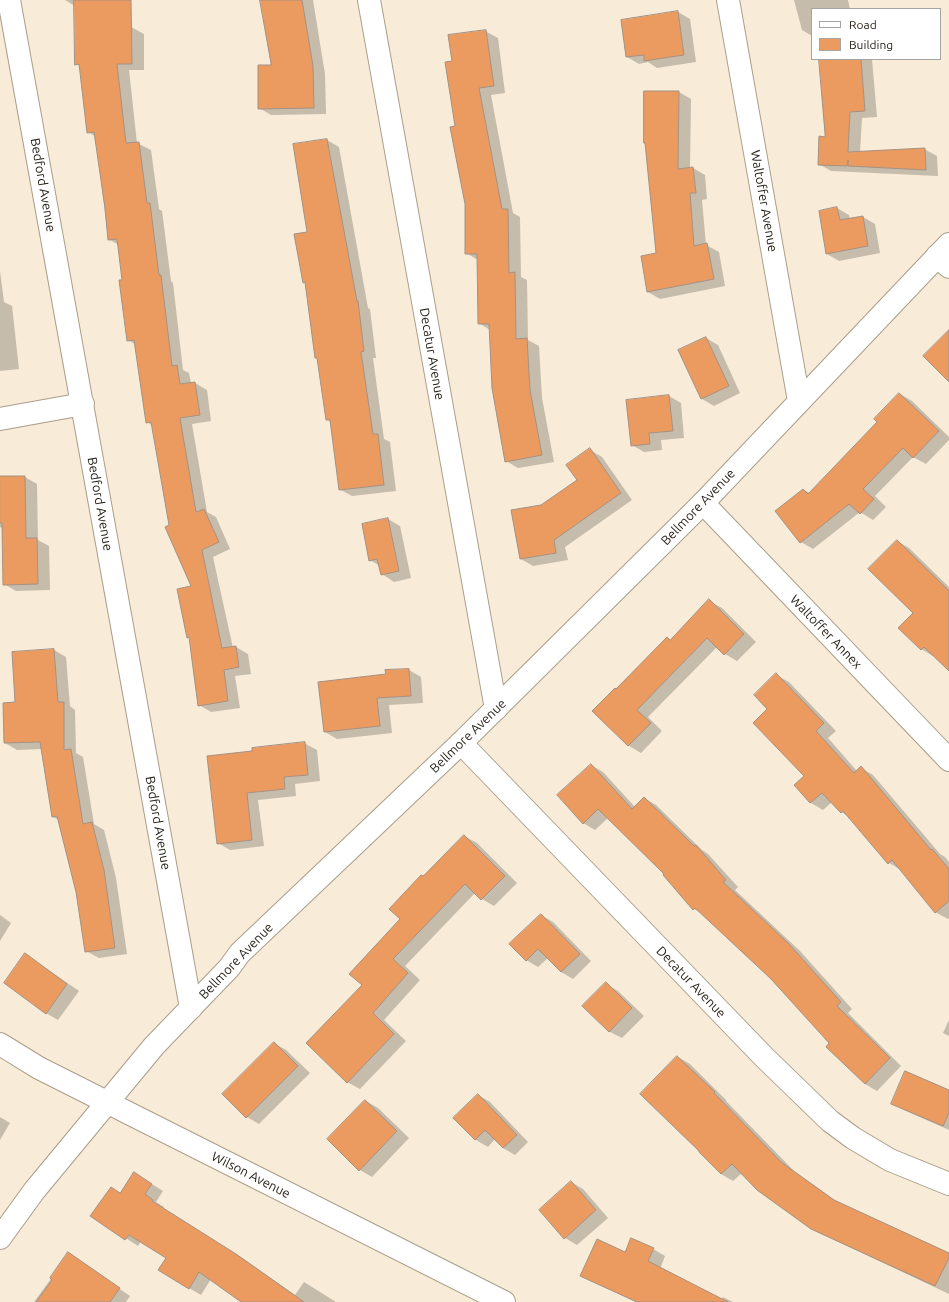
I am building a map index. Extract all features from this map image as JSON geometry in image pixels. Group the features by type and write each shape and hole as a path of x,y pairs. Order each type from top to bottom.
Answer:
{"street":[{"name":"Bedford Avenue","path":"9,0 10,58 82,404 191,1008"},
{"name":"Decatur Avenue","path":"369,0 496,709"},
{"name":"Waltoffer Avenue","path":"728,0 799,401"},
{"name":"Bellmore Avenue","path":"0,1238 34,1191 154,1046 229,968 240,953 496,709 703,503 799,401 945,255"},
{"path":"0,419 82,404"},
{"name":"Waltoffer Annex","path":"703,503 949,760"},
{"name":"Decatur Avenue","path":"461,743 764,1057 830,1120 853,1138 890,1160 949,1184"},
{"name":"Wilson Avenue","path":"0,1044 39,1068 504,1302"}],"building":[{"path":"74,0 131,0 132,64 117,64 126,143 139,142 147,203 150,203 159,275 161,275 172,366 177,365 180,384 195,382 200,415 180,418 196,512 204,509 219,542 202,550 222,648 236,646 239,667 224,670 228,701 198,706 189,637 187,638 177,589 191,586 165,527 169,525 151,422 146,423 134,340 127,341 119,280 122,280 117,239 108,240 94,132 87,133 79,64 75,65"},
{"path":"260,0 302,0 313,66 314,108 258,109 258,65 271,65"},
{"path":"678,11 684,55 644,61 644,55 626,57 621,20"},
{"path":"486,30 494,86 479,88 502,209 508,209 509,273 515,272 516,339 527,338 530,390 542,455 505,462 492,388 489,324 478,324 477,254 465,254 465,204 450,127 455,126 445,62 452,61 448,35"},
{"path":"819,60 861,60 865,111 850,112 848,152 925,148 926,170 848,166 848,160 847,166 818,165 819,136 825,137"},
{"path":"644,91 679,91 678,169 693,167 696,193 690,193 694,246 707,243 714,279 647,292 641,256 656,253 644,143"},
{"path":"327,139 358,301 364,351 361,352 373,434 378,434 384,485 339,490 330,420 326,420 317,358 315,358 305,282 303,283 294,234 307,232 293,144"},
{"path":"837,207 840,220 863,216 868,246 826,254 819,211"},
{"path":"949,330 949,382 923,356"},
{"path":"706,337 729,386 701,399 678,350"},
{"path":"899,393 939,431 913,458 903,448 863,489 874,499 860,514 849,504 800,543 775,511 803,489 808,494 877,422 874,419"},
{"path":"669,395 673,431 649,433 650,444 631,446 626,400"},
{"path":"590,448 621,493 554,540 556,553 520,559 511,510 541,505 577,480 566,465"},
{"path":"0,476 25,476 26,538 37,538 38,584 3,585 2,523 0,523"},
{"path":"388,518 399,571 381,575 377,559 369,561 362,524"},
{"path":"897,540 949,591 949,671 924,647 921,650 898,628 913,613 868,569"},
{"path":"709,599 744,634 724,655 707,638 637,710 651,723 628,746 592,711 667,637 670,640"},
{"path":"54,649 58,702 64,702 64,750 71,749 83,824 92,822 104,870 115,948 85,952 76,892 57,816 52,817 40,742 4,743 3,703 15,702 12,652"},
{"path":"409,669 411,696 377,698 380,726 324,732 318,682 386,674 385,670"},
{"path":"776,673 824,723 816,731 854,773 861,766 931,850 932,849 949,869 949,901 935,913 892,860 888,864 843,811 841,813 822,793 810,803 794,785 804,776 753,723 767,709 754,695"},
{"path":"305,742 308,775 284,777 285,789 247,793 252,840 217,844 207,756 252,751 252,748"},
{"path":"591,764 632,809 644,797 694,846 696,845 726,880 723,882 788,943 841,1002 837,1006 890,1058 865,1084 826,1047 829,1043 771,979 695,908 693,910 663,875 664,874 598,809 583,824 557,795"},
{"path":"464,835 505,876 481,900 465,884 393,959 408,973 373,1013 394,1034 347,1083 306,1043 362,985 349,974 400,919 389,909 421,875 423,876"},
{"path":"541,914 580,954 561,972 538,949 526,961 509,944"},
{"path":"25,953 67,984 46,1014 4,983"},
{"path":"606,982 632,1008 609,1032 582,1006"},
{"path":"274,1042 298,1066 246,1118 222,1094"},
{"path":"677,1056 715,1092 714,1093 781,1162 834,1200 949,1253 949,1258 935,1286 811,1229 757,1190 732,1164 721,1174 640,1094"},
{"path":"905,1071 949,1090 949,1113 943,1126 891,1104"},
{"path":"478,1094 517,1135 503,1148 485,1130 475,1140 453,1118"},
{"path":"365,1100 397,1131 359,1171 327,1139"},
{"path":"134,1172 152,1184 145,1194 153,1200 152,1201 236,1254 304,1302 241,1302 199,1272 189,1289 158,1270 166,1258 129,1235 125,1240 90,1216 111,1187 120,1193"},
{"path":"571,1181 596,1210 564,1239 539,1210"},
{"path":"631,1238 654,1248 648,1261 728,1302 637,1302 580,1276 597,1239 625,1252"},
{"path":"68,1252 120,1288 110,1302 36,1302 52,1280 50,1278"}]}
